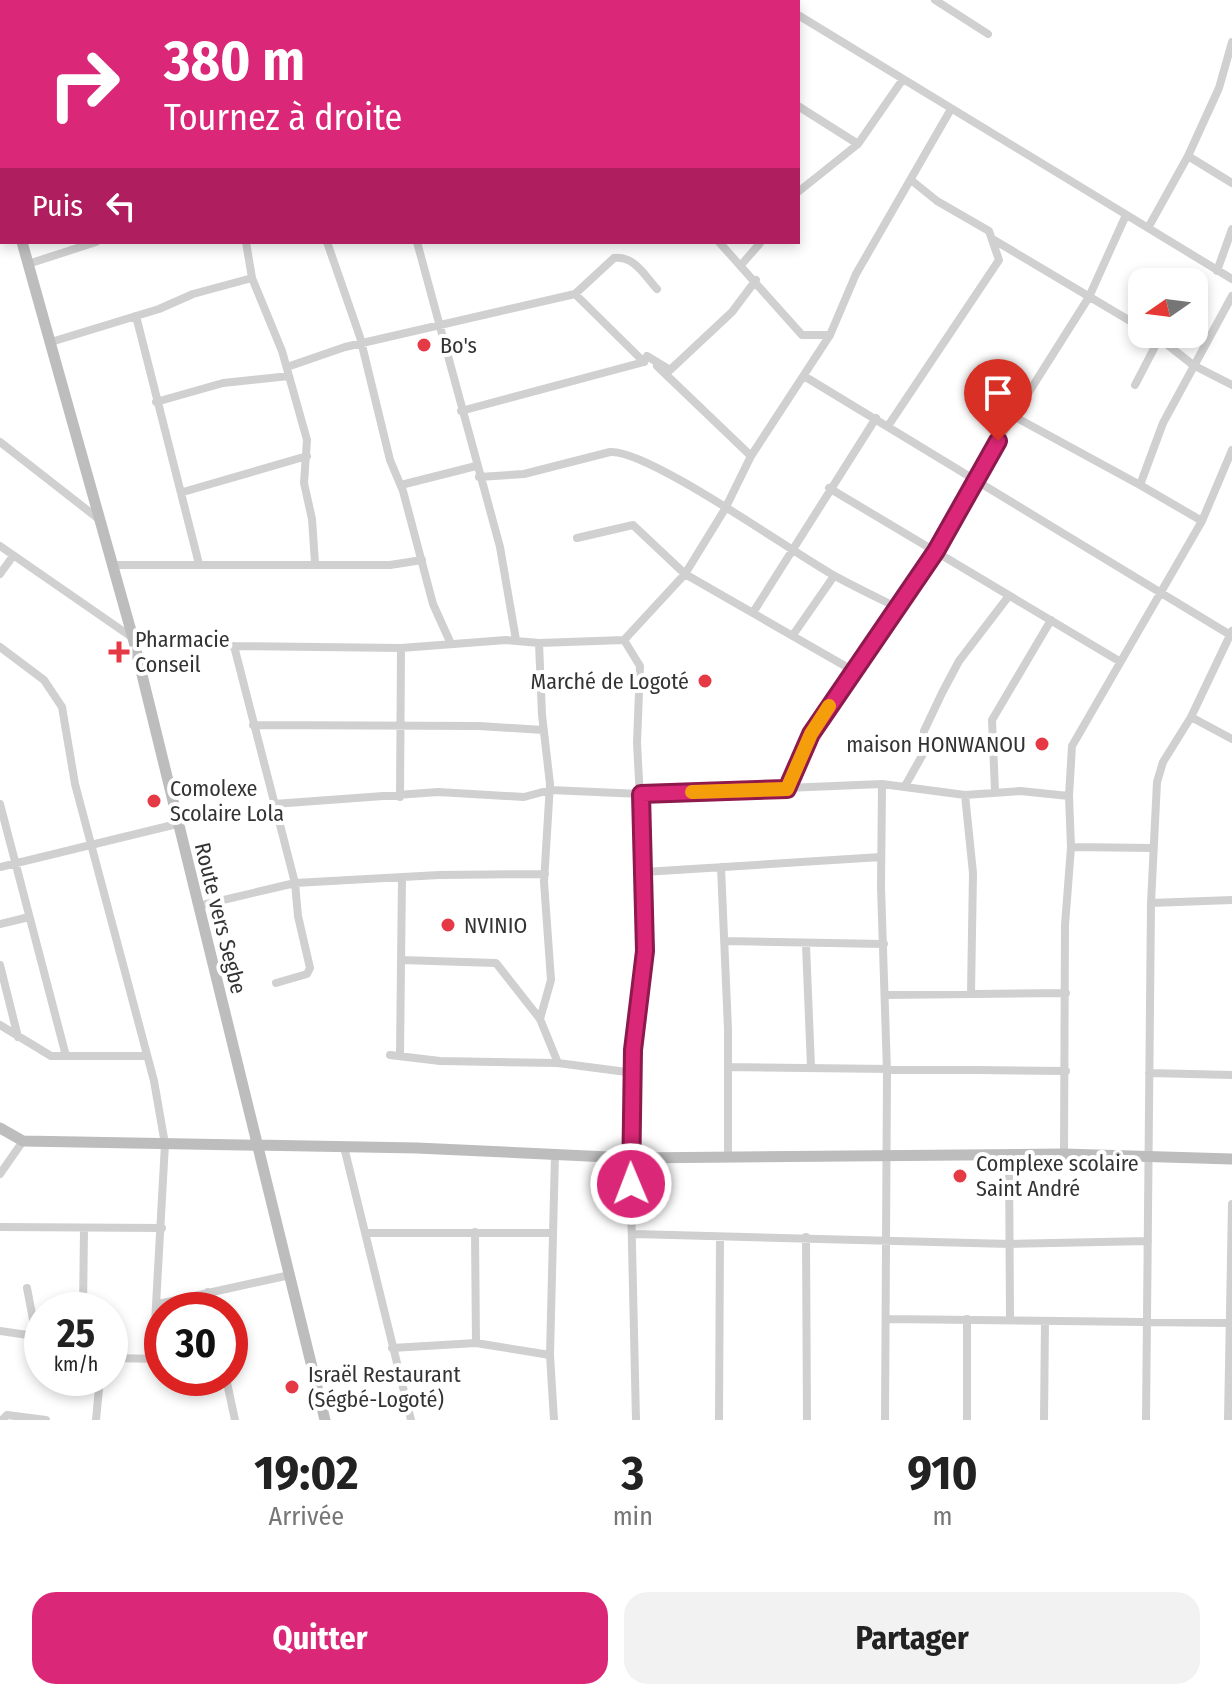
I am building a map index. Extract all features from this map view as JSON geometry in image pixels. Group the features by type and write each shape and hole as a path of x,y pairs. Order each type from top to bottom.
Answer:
{"street":[{"path":"935,0 988,34"},
{"path":"800,16 1232,279"},
{"path":"1148,228 1188,156 1219,88 1232,42"},
{"path":"800,190 858,144 903,79"},
{"path":"800,107 858,144"},
{"path":"0,546 133,638 234,646 401,648 516,640 539,643 624,640 685,574 725,509 751,456 830,335 856,274 951,109"},
{"path":"1188,156 1232,183"},
{"path":"888,426 999,260 989,231 937,201 911,180"},
{"path":"787,789 811,734 936,551 974,479 1089,297 1126,215"},
{"path":"1217,271 1232,229"},
{"path":"993,240 1128,320"},
{"name":"Route vers Segbe","path":"23,244 133,638 325,1420"},
{"path":"28,264 90,244"},
{"path":"246,244 252,278 288,372 307,440 304,483 312,519 315,563"},
{"path":"328,244 362,345 390,460 401,485 439,622 451,644"},
{"path":"418,244 500,547 516,640"},
{"path":"721,244 802,335 830,335"},
{"path":"742,264 759,244"},
{"path":"156,402 228,382 288,372 362,345 575,294 614,258 621,257 636,264 657,289"},
{"path":"51,342 136,316 193,294 252,278"},
{"path":"461,411 548,391 645,359 670,370 732,312 756,280"},
{"path":"575,294 751,456"},
{"path":"1140,485 1163,423 1232,296"},
{"path":"136,316 199,564"},
{"path":"1135,385 1152,348"},
{"path":"1172,348 1193,365 1232,385"},
{"path":"804,376 1231,634 1191,717 1163,762 1157,782 1151,903 1146,1420"},
{"path":"1015,417 1202,521"},
{"path":"754,611 876,418"},
{"path":"0,442 103,523"},
{"path":"1064,1154 1065,925 1071,847 1069,796 1072,746 1202,521 1232,450"},
{"path":"479,477 506,477 620,451 688,485 834,576 896,607"},
{"path":"183,492 307,456"},
{"path":"401,485 476,466"},
{"path":"829,488 1119,661"},
{"path":"577,538 633,525 685,574 852,670"},
{"path":"0,574 13,556"},
{"path":"114,565 398,564 422,560"},
{"path":"793,635 834,576"},
{"path":"905,786 923,754 924,731 942,693 967,651 1008,597"},
{"path":"995,791 992,720 1051,620"},
{"path":"624,640 640,666 637,743 644,872 645,951 633,1050 630,1158 636,1420"},
{"path":"539,643 543,730 550,790 545,874 551,980 540,1019"},
{"path":"234,646 295,883 310,970 276,983"},
{"path":"0,647 44,680 59,700 75,784 146,1056 165,1144 159,1292"},
{"path":"400,797 401,648"},
{"path":"1191,717 1232,739"},
{"path":"253,725 479,726 543,730"},
{"path":"274,804 457,792 524,797 550,790 641,794 882,784 965,795 995,791 1069,796"},
{"path":"882,784 887,1071 885,1420"},
{"path":"965,795 973,873 971,993"},
{"path":"0,804 66,1056"},
{"path":"0,867 177,824"},
{"path":"1071,847 1152,848"},
{"path":"644,872 881,857"},
{"path":"721,867 728,1155"},
{"path":"198,906 295,883 545,874"},
{"path":"402,878 395,1054 440,1061 558,1063 634,1073"},
{"path":"1151,903 1232,900"},
{"path":"0,924 29,917"},
{"path":"725,941 806,945 884,944"},
{"path":"806,945 811,1067"},
{"path":"401,960 496,963 540,1019 558,1063"},
{"path":"0,965 18,1038"},
{"path":"886,995 1066,993"},
{"path":"0,1025 51,1056 146,1056"},
{"path":"728,1067 1066,1071"},
{"path":"1149,1073 1232,1075"},
{"path":"0,1128 23,1141 257,1144 630,1158 1064,1154 1232,1159"},
{"path":"0,1174 23,1141"},
{"path":"344,1147 411,1420"},
{"path":"554,1420 550,1355 555,1154"},
{"path":"1009,1154 1010,1319"},
{"path":"1228,1420 1232,1204"},
{"path":"0,1227 162,1228"},
{"path":"83,1292 84,1229"},
{"path":"475,1232 476,1343"},
{"path":"367,1233 551,1233"},
{"path":"634,1234 886,1238 1010,1244 1148,1241"},
{"path":"719,1420 720,1237"},
{"path":"806,1237 807,1420"},
{"path":"208,1292 290,1275"},
{"path":"27,1288 28,1292"},
{"path":"886,1319 1230,1319"},
{"path":"967,1319 967,1420"},
{"path":"1044,1420 1045,1321"},
{"path":"0,1331 24,1334"},
{"path":"392,1348 476,1343 550,1355"},
{"path":"96,1420 98,1396"},
{"path":"230,1396 235,1420"},
{"path":"2,1420 7,1415 46,1420"}],"slow traffic":[{"path":"692,792 787,789 811,734 829,706"}],"place":[{"name":"Bo's","path":"424,345"},
{"name":"Pharmacie Conseil","path":"119,652"},
{"name":"Marché de Logoté","path":"705,681"},
{"name":"maison HONWANOU","path":"1042,744"},
{"name":"Comolexe Scolaire Lola","path":"154,801"},
{"name":"NVINIO","path":"448,925"},
{"name":"Complexe scolaire Saint André","path":"960,1176"},
{"name":"Israël Restaurant (Ségbé-Logoté)","path":"292,1387"}],"route":[{"path":"631,1184 633,1050 645,951 641,794 787,789 811,734 936,551 947,526 998,441"}]}
